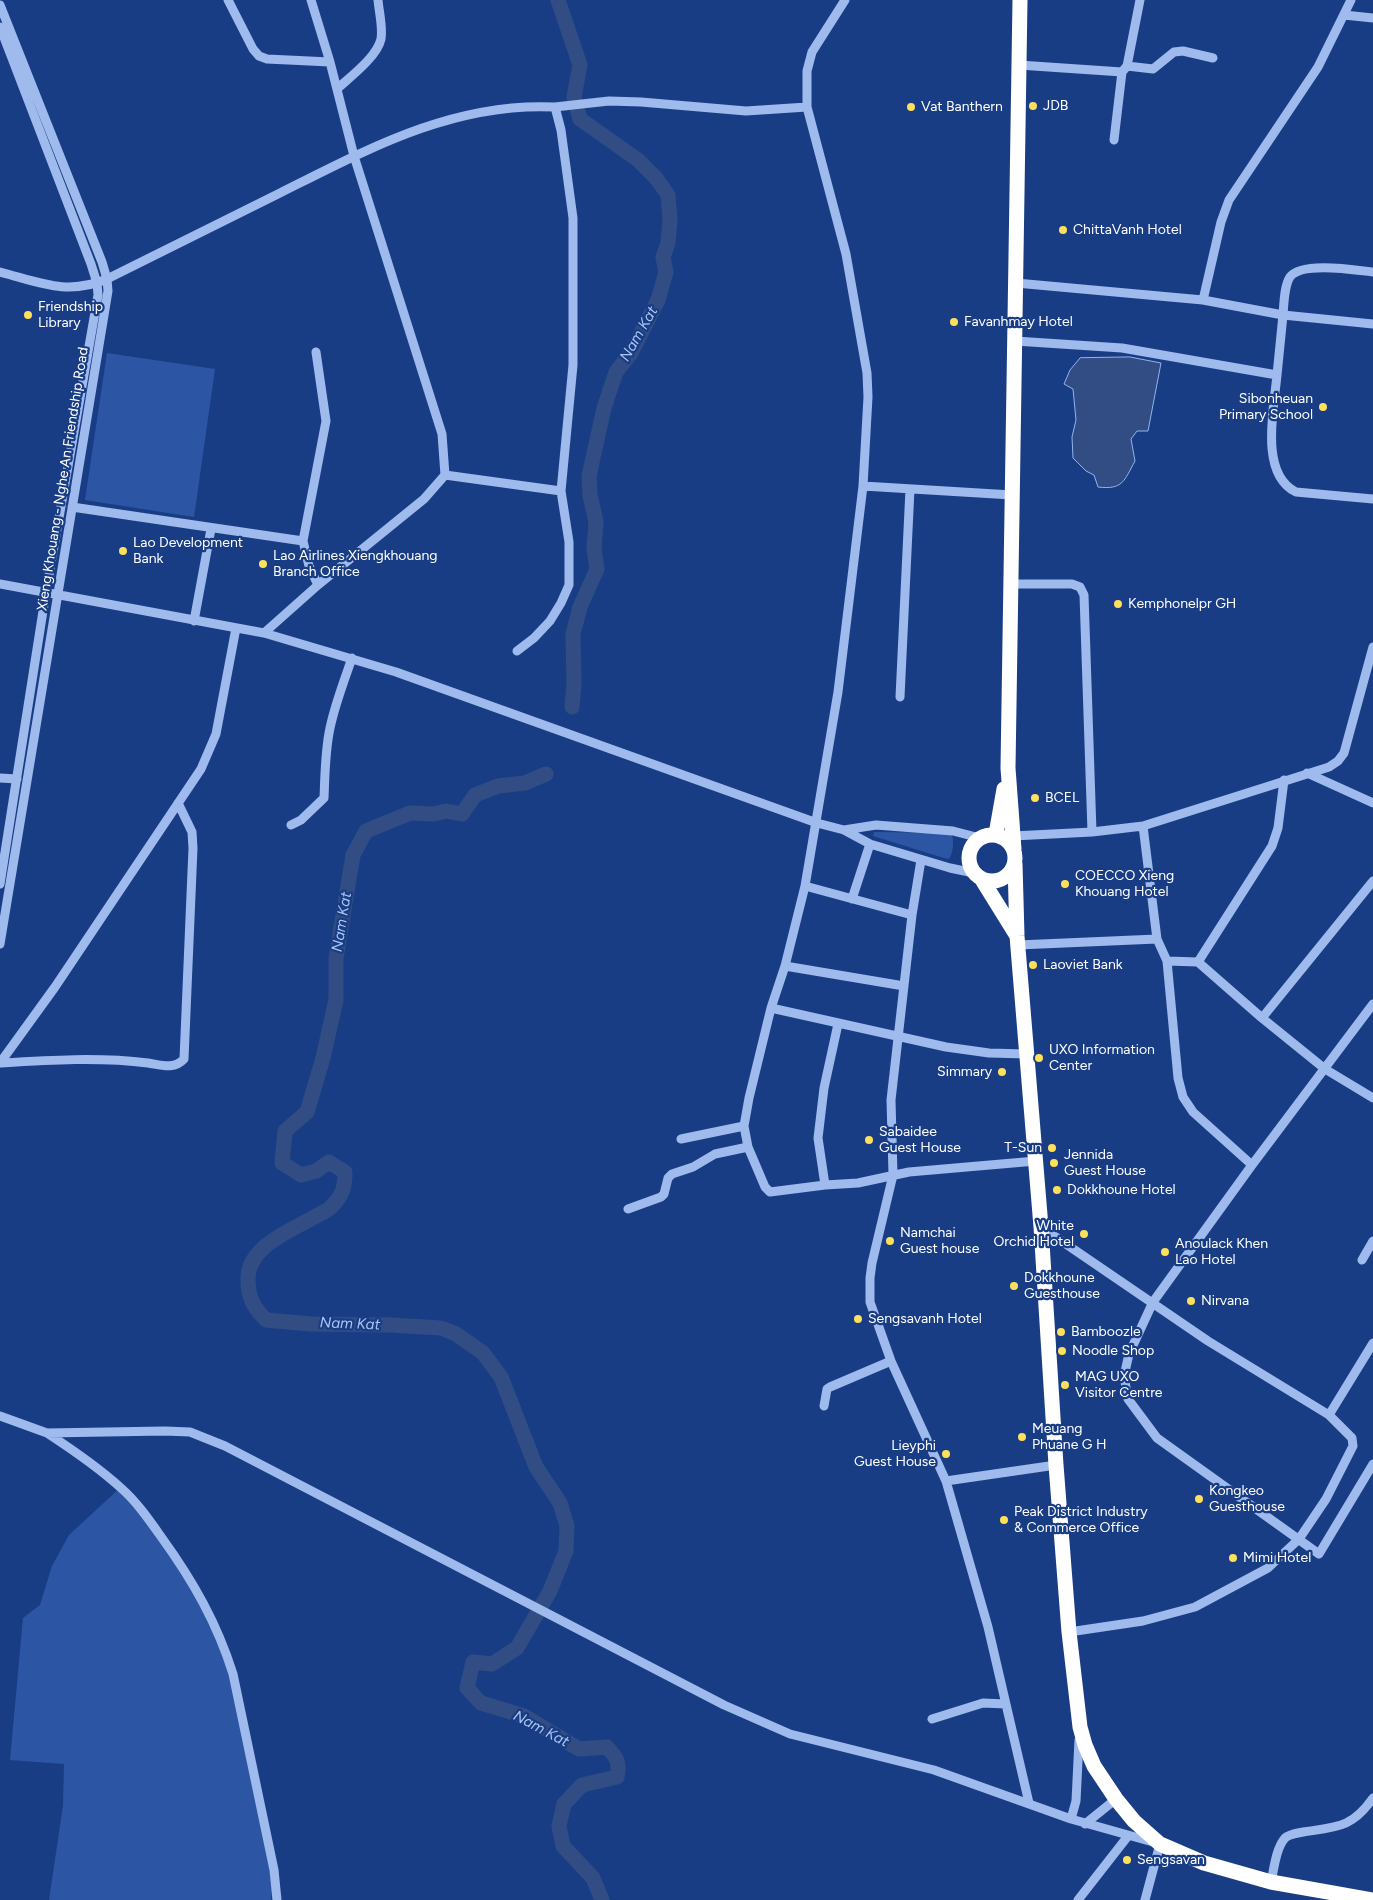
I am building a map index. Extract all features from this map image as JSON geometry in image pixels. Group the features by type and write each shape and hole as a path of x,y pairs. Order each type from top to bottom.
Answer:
{"highway":[{"path":"1020,0 1008,768 1018,941 1041,1227 1056,1465 1069,1632 1080,1727 1094,1766 1116,1799 1134,1821 1160,1844 1204,1863 1271,1882 1373,1900"},
{"path":"996,834 1008,768"},
{"path":"978,875 992,882 1003,879 1011,872 1014,850 1005,838 996,834 980,838 975,842 970,852 970,863 1018,941"}],"street":[{"path":"228,0 253,49 259,56 267,59 330,62"},
{"path":"264,633 318,584 424,499 445,475 442,434 354,156 330,62 311,0"},
{"path":"337,89 378,48 381,39 378,0"},
{"path":"845,0 812,52 807,71 807,107 846,254 867,373 868,397 863,486 838,692 817,823 805,886 785,966 771,1008 744,1126 748,1147 765,1187 770,1192 858,1183 909,1172 1036,1161"},
{"path":"1114,140 1124,69 1140,0"},
{"path":"1203,300 1221,222 1229,200 1318,67 1351,0"},
{"name":"Xieng Khouang - Nghe An Friendship Road","path":"0,5 107,279 107,299 0,944"},
{"path":"1344,15 1373,18"},
{"name":"Xieng Khouang - Nghe An Friendship Road","path":"0,27 97,283 98,295 46,592 0,884"},
{"path":"1019,65 1153,69 1174,52 1213,58"},
{"path":"0,272 64,288 84,287 97,283 354,156 424,126 466,114 527,106 555,107 609,101 746,111 807,107"},
{"path":"517,652 534,638 550,620 561,603 569,585 569,542 561,491 573,365 573,218 561,130 555,107"},
{"path":"1373,272 1313,268 1298,270 1290,277 1283,315 1270,439 1280,480 1287,487 1296,492 1373,499"},
{"path":"1016,283 1203,300 1283,315 1373,324"},
{"path":"1015,341 1122,348 1277,375"},
{"path":"316,352 326,420 303,541 309,566 318,584"},
{"path":"445,475 561,491"},
{"path":"863,486 1012,495"},
{"path":"900,697 910,489"},
{"path":"72,507 211,529 303,541"},
{"path":"194,621 211,529"},
{"path":"0,584 264,633 352,658 396,672 817,823 844,830 870,844 978,875"},
{"path":"1011,584 1072,584 1080,587 1084,595 1092,832"},
{"path":"1,1063 55,987 201,769 216,734 236,628"},
{"path":"1014,850 1092,832 1144,826 1329,767 1338,761 1344,753 1373,647"},
{"path":"291,825 308,814 324,798 330,728 352,658"},
{"path":"1307,773 1373,803"},
{"path":"0,778 17,779"},
{"path":"1198,962 1272,846 1278,828 1284,780"},
{"path":"1,1063 78,1060 139,1062 173,1066 179,1064 184,1059 194,848 192,832 178,803"},
{"path":"844,830 876,824 953,831 980,838"},
{"path":"1144,826 1157,939 1167,961 1178,1078 1183,1097 1193,1112 1252,1165"},
{"path":"852,899 870,844"},
{"path":"921,860 912,915 891,1100 893,1175 870,1278 870,1302 891,1361 946,1481 988,1627 1029,1803"},
{"path":"1262,1018 1373,880"},
{"path":"805,886 912,915"},
{"path":"1018,941 1157,939"},
{"path":"1167,961 1198,962 1262,1018 1325,1069 1373,1098"},
{"path":"785,966 904,986"},
{"path":"1373,1004 1252,1165 1153,1302 1129,1354 1124,1376 1128,1399 1158,1438 1319,1554 1373,1464"},
{"path":"771,1008 946,1047 989,1053 1027,1054"},
{"path":"826,1185 818,1138 824,1088 838,1024"},
{"path":"681,1139 744,1126"},
{"path":"628,1210 661,1197 664,1194 668,1178 672,1174 694,1168 716,1154 748,1147"},
{"path":"1041,1227 1208,1341 1329,1415 1352,1438 1353,1446 1326,1499 1299,1539 1268,1568 1195,1607 1143,1621 1069,1632"},
{"path":"1362,1260 1373,1241"},
{"path":"1329,1415 1373,1342"},
{"path":"824,1406 827,1389 891,1361"},
{"path":"0,1416 47,1433 93,1464 123,1489 151,1522 179,1562 215,1624 232,1674 274,1870 277,1900"},
{"path":"47,1433 190,1432 234,1450 724,1705 790,1734 934,1770 1085,1824 1160,1844 1145,1900"},
{"path":"946,1481 1056,1465"},
{"path":"932,1719 983,1703 1006,1704"},
{"path":"1071,1819 1076,1801 1080,1727"},
{"path":"1271,1882 1280,1845 1287,1837 1298,1833 1341,1826 1355,1819 1373,1798"},
{"path":"1085,1824 1116,1799"},
{"path":"1078,1900 1128,1836"}],"shaded area":[{"path":"107,353 215,369 194,517 85,500"},
{"path":"1130,357 1161,363 1148,431 1137,431 1131,439 1135,461 1122,483 1113,487 1098,487 1094,475 1086,471 1073,458 1072,437 1076,420 1073,389 1064,384 1070,370 1080,358"},
{"path":"874,832 947,833 952,835 953,847 949,859 873,836"},
{"path":"121,1487 151,1522 225,1647 274,1870 271,1900 49,1900 63,1806 64,1764 10,1760 23,1618 40,1605 52,1566 69,1535"}],"waterway":[{"name":"Nam Kat","path":"558,0 580,65 574,97 580,119 638,160 656,178 668,195 670,220 668,243 663,257 666,272 658,300 631,353 616,372 604,408 589,476 590,495 596,522 594,549 597,569 580,607 573,634 574,684 572,707"},
{"name":"Nam Kat","path":"546,774 525,783 498,786 475,795 462,814 446,811 434,814 410,813 366,831 353,855 336,958 336,1000 323,1058 307,1112 285,1131 282,1163 301,1175 316,1171 329,1162 345,1172 344,1186 339,1198 329,1209 283,1234 262,1249 250,1268 248,1286 252,1302 266,1320 311,1324 441,1328 456,1334 483,1353 501,1377 536,1467 560,1503 567,1526 566,1551 550,1591 517,1648 492,1664 473,1662 467,1688 481,1703 524,1716 579,1749 607,1747 615,1757 618,1764 617,1777 582,1785 564,1804 559,1826 563,1846 593,1878 602,1900"}],"place":[{"name":"JDB","path":"1033,106"},
{"name":"Vat Banthern","path":"911,107"},
{"name":"ChittaVanh Hotel","path":"1063,230"},
{"name":"Friendship Library","path":"28,315"},
{"name":"Favanhmay Hotel","path":"954,322"},
{"name":"Sibonheuan Primary School","path":"1323,407"},
{"name":"Lao Development Bank","path":"123,551"},
{"name":"Lao Airlines Xiengkhouang Branch Office","path":"263,564"},
{"name":"Kemphonelpr GH","path":"1118,604"},
{"name":"BCEL","path":"1035,798"},
{"name":"COECCO Xieng Khouang Hotel","path":"1065,884"},
{"name":"Laoviet Bank","path":"1033,965"},
{"name":"UXO Information Center","path":"1039,1058"},
{"name":"Simmary","path":"1002,1072"},
{"name":"Sabaidee Guest House","path":"869,1140"},
{"name":"T-Sun","path":"1052,1148"},
{"name":"Jennida Guest House","path":"1054,1163"},
{"name":"Dokkhoune Hotel","path":"1057,1190"},
{"name":"White Orchid Hotel","path":"1084,1234"},
{"name":"Namchai Guest house","path":"890,1241"},
{"name":"Anoulack Khen Lao Hotel","path":"1165,1252"},
{"name":"Dokkhoune Guesthouse","path":"1014,1286"},
{"name":"Nirvana","path":"1191,1301"},
{"name":"Sengsavanh Hotel","path":"858,1319"},
{"name":"Bamboozle","path":"1061,1332"},
{"name":"Noodle Shop","path":"1062,1351"},
{"name":"MAG UXO Visitor Centre","path":"1065,1385"},
{"name":"Meuang Phuane G H","path":"1022,1437"},
{"name":"Lieyphi Guest House","path":"946,1454"},
{"name":"Kongkeo Guesthouse","path":"1199,1499"},
{"name":"Peak District Industry & Commerce Office","path":"1004,1520"},
{"name":"Mimi Hotel","path":"1233,1558"},
{"name":"Sengsavan","path":"1127,1860"}]}
